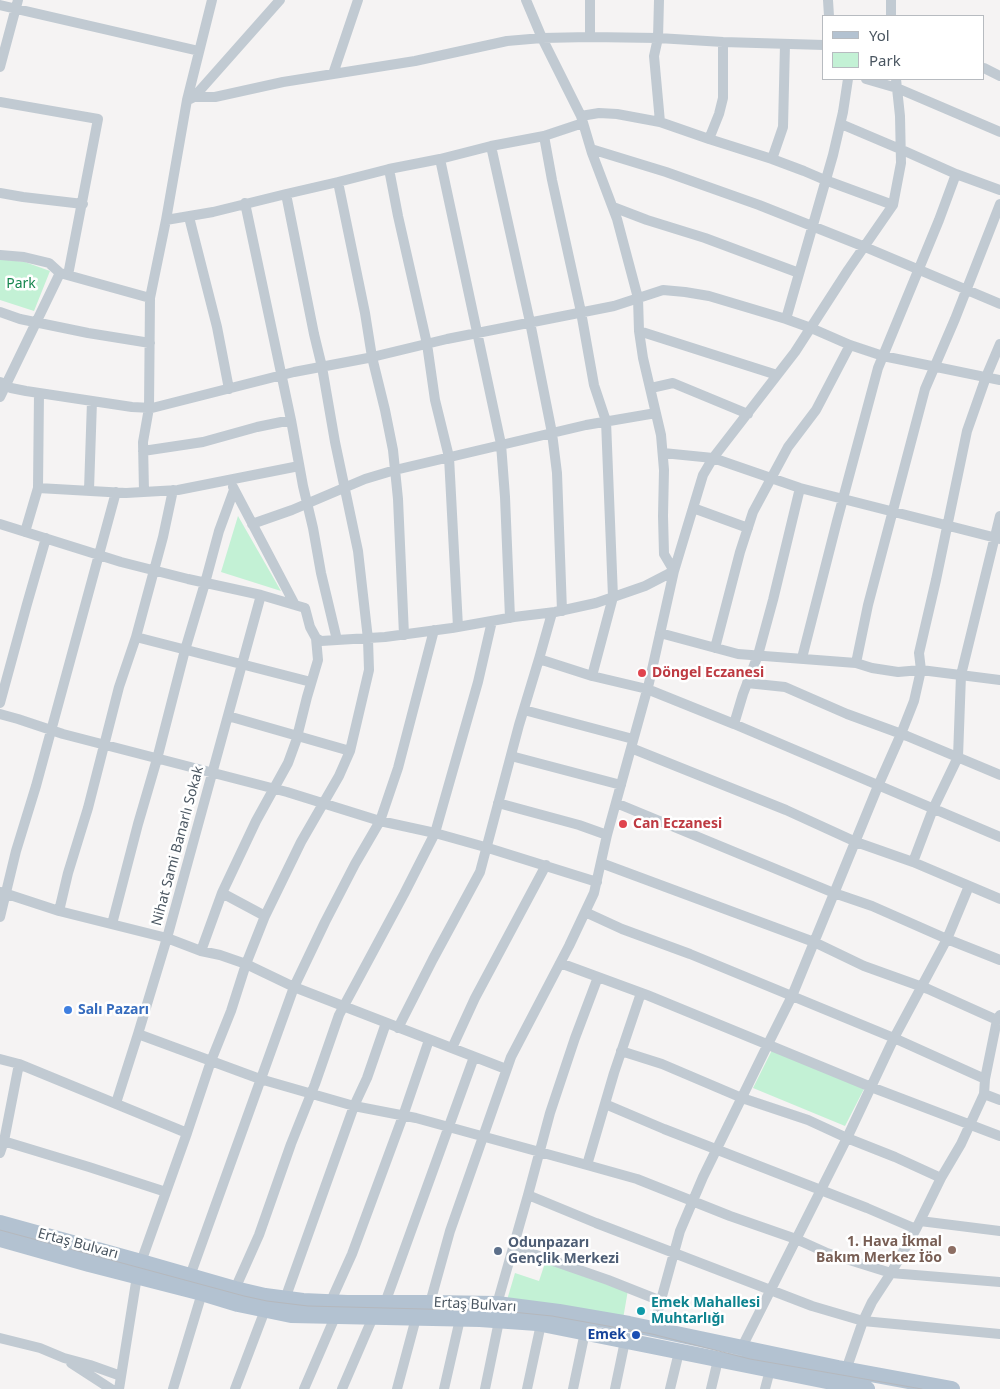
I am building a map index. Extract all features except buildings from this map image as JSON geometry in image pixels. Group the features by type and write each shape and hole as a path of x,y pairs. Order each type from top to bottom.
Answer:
{"main road":[{"name":"Ertaş Bulvarı","path":"0,1223 139,1269 202,1293 238,1304 291,1315 385,1303 430,1303 498,1313 541,1324 770,1370 822,1385 868,1389"},
{"name":"Ertaş Bulvarı","path":"0,1239 139,1269 190,1276 266,1296 373,1317 460,1319 498,1313 559,1312 653,1329 846,1370 952,1389"}],"street":[{"path":"144,492 143,442 149,408 150,298 199,51 212,0"},
{"path":"191,98 280,0"},
{"path":"333,74 358,0"},
{"path":"526,0 542,38 582,119 617,219 638,298 639,330 643,358 661,435 663,453 664,554 674,571"},
{"path":"590,0 590,37"},
{"path":"659,0 658,38 654,56 660,122"},
{"path":"828,0 828,15"},
{"path":"891,0 891,15"},
{"path":"0,5 17,4 199,51"},
{"path":"0,67 17,4"},
{"path":"191,98 215,97 283,82 415,61 507,41 542,38 658,38 722,42 822,44"},
{"path":"709,139 723,98 722,42"},
{"path":"772,159 783,127 784,44"},
{"path":"985,68 1000,76"},
{"path":"786,319 841,124 848,80"},
{"path":"874,80 896,83 1000,132"},
{"path":"430,1303 450,1231 511,1056 594,893 607,835 647,689 674,571 703,475 713,458 795,352 894,205 901,163 900,116 896,83"},
{"path":"0,102 98,119 83,204 64,274 42,308 37,322 2,383 0,397"},
{"path":"166,220 491,146 544,136 599,113 617,114 660,122 804,170 825,180 894,205"},
{"path":"841,124 956,174 1000,190"},
{"path":"544,136 581,312 594,385 606,421 613,597 592,676"},
{"path":"398,1028 433,958 480,872 510,756 539,659 557,612 557,473 552,433 530,322 491,146"},
{"path":"591,149 666,172 812,226 1000,304"},
{"path":"440,159 501,444 510,618"},
{"path":"390,170 398,216 427,344 435,400 449,457 458,627"},
{"path":"802,658 843,498 883,356 956,174"},
{"path":"338,182 365,313 372,357 385,410 395,470 404,635"},
{"path":"0,193 83,204"},
{"path":"119,1386 139,1269 211,1061 265,916 301,842 339,776 350,751 369,670 368,639 358,551 286,194"},
{"path":"245,203 308,503 320,573 337,640"},
{"path":"856,663 868,605 925,389 936,367 1000,204"},
{"path":"612,206 799,273"},
{"path":"189,216 217,326 229,389"},
{"path":"0,255 24,257 49,263 64,274 150,298"},
{"path":"2,383 10,388 39,393 149,408 322,367 477,333 614,306 663,290 709,296 786,319 883,356 1000,380"},
{"path":"0,312 20,319 150,343"},
{"path":"639,330 777,375"},
{"path":"653,1329 680,1231 717,1149 792,996 878,786 902,734 914,701 921,670 919,654 967,431 1000,344"},
{"path":"715,648 724,610 753,512 770,477 778,468 788,447 816,410 850,345"},
{"path":"651,388 673,383 748,414"},
{"path":"25,532 38,488 39,393"},
{"path":"89,490 92,401"},
{"path":"252,524 395,470 606,421 656,413"},
{"path":"143,451 203,442 256,427 291,420"},
{"path":"663,453 713,458 800,488 997,538"},
{"path":"38,488 116,492 173,490 299,466"},
{"path":"229,479 295,605"},
{"path":"734,724 758,655 800,488"},
{"path":"59,911 119,687 136,636 163,537 173,490"},
{"path":"112,924 138,824 158,759 185,650 219,531 234,490"},
{"path":"0,917 3,892 52,730 116,492"},
{"path":"693,508 748,528"},
{"path":"913,862 932,809 958,757 961,675 997,538 1000,516"},
{"path":"0,524 154,570 261,595 305,608 310,627 316,638 318,660 298,736 288,763 256,822 222,893 201,951"},
{"path":"0,704 46,538"},
{"path":"316,638 321,641 368,639 557,612 596,603 645,586 674,571"},
{"name":"Nihat Sami Banarlı Sokak","path":"116,1103 167,938 261,595"},
{"path":"235,1289 259,1234 344,1006 435,833 478,682 492,621"},
{"path":"190,1276 233,1161 260,1079 294,987 355,864 380,821 398,768 434,630"},
{"path":"660,633 738,654 856,663 872,668 898,672 921,670 1000,680"},
{"path":"136,636 311,682"},
{"path":"539,659 592,676 647,689 1000,837"},
{"path":"747,683 785,687 847,714 902,734 1000,775"},
{"path":"524,710 632,744 856,842 913,862 1000,899"},
{"path":"0,714 104,745 324,803 380,821 435,833 485,847 597,882"},
{"path":"228,716 350,751"},
{"path":"510,756 621,785"},
{"path":"498,803 580,825 607,835"},
{"path":"616,803 834,893 872,906 1000,960"},
{"path":"601,863 814,942 864,966 998,1017 996,1042 985,1079 984,1094 918,1225 872,1302 863,1321 846,1370"},
{"path":"452,1048 475,998 546,865"},
{"path":"742,1347 847,1138 894,1038 947,939 969,886"},
{"path":"3,892 59,911 167,938 201,951 246,964 294,987 506,1069"},
{"path":"222,893 265,916"},
{"path":"585,912 894,1038 985,1079"},
{"path":"560,963 641,993 871,1087 1000,1136"},
{"path":"485,1389 498,1313 513,1247 539,1151 575,1038 598,977"},
{"path":"587,1165 621,1051 641,993"},
{"path":"285,1299 386,1022"},
{"path":"138,1034 260,1079 354,1106 403,1116 539,1151 637,1179 828,1253 891,1273 1000,1282"},
{"path":"304,1389 429,1040"},
{"path":"621,1051 662,1064 742,1098 808,1120 941,1178"},
{"path":"385,1303 474,1057"},
{"path":"0,1060 19,1064 187,1133"},
{"path":"0,1153 19,1064"},
{"path":"984,1094 1000,1100"},
{"path":"605,1104 717,1149 918,1225 1000,1230"},
{"path":"2,1140 166,1192"},
{"path":"528,1195 812,1306 863,1321 1000,1334"},
{"path":"513,1247 608,1280 661,1301"},
{"path":"173,1389 202,1293"},
{"path":"235,1389 265,1310"},
{"path":"342,1389 373,1317"},
{"path":"397,1389 416,1318"},
{"path":"444,1389 460,1319"},
{"path":"527,1389 541,1324"},
{"path":"573,1389 585,1332"},
{"path":"0,1338 40,1348 119,1386"},
{"path":"615,1389 626,1341"},
{"path":"670,1389 679,1352"},
{"path":"64,1358 90,1365 119,1386"},
{"path":"711,1389 718,1360"},
{"path":"765,1389 770,1370"}],"green space":[{"name":"Park","path":"0,259 25,262 50,271 34,311 0,300"},
{"path":"238,516 281,591 221,572"},
{"path":"773,1048 865,1087 845,1126 753,1088"},
{"path":"545,1263 628,1290 623,1319 507,1300 515,1273 539,1281"}],"tram line":[{"path":"0,1230 267,1301 308,1306 502,1311 552,1316 652,1334 750,1359 922,1389"}],"place":[{"name":"Döngel Eczanesi","path":"642,673"},
{"name":"Can Eczanesi","path":"623,824"},
{"name":"Salı Pazarı","path":"68,1010"},
{"name":"1. Hava İkmal Bakım Merkez İöo","path":"952,1250"},
{"name":"Odunpazarı Gençlik Merkezi","path":"498,1251"},
{"name":"Emek Mahallesi Muhtarlığı","path":"641,1311"},
{"name":"Emek","path":"636,1335"}]}
